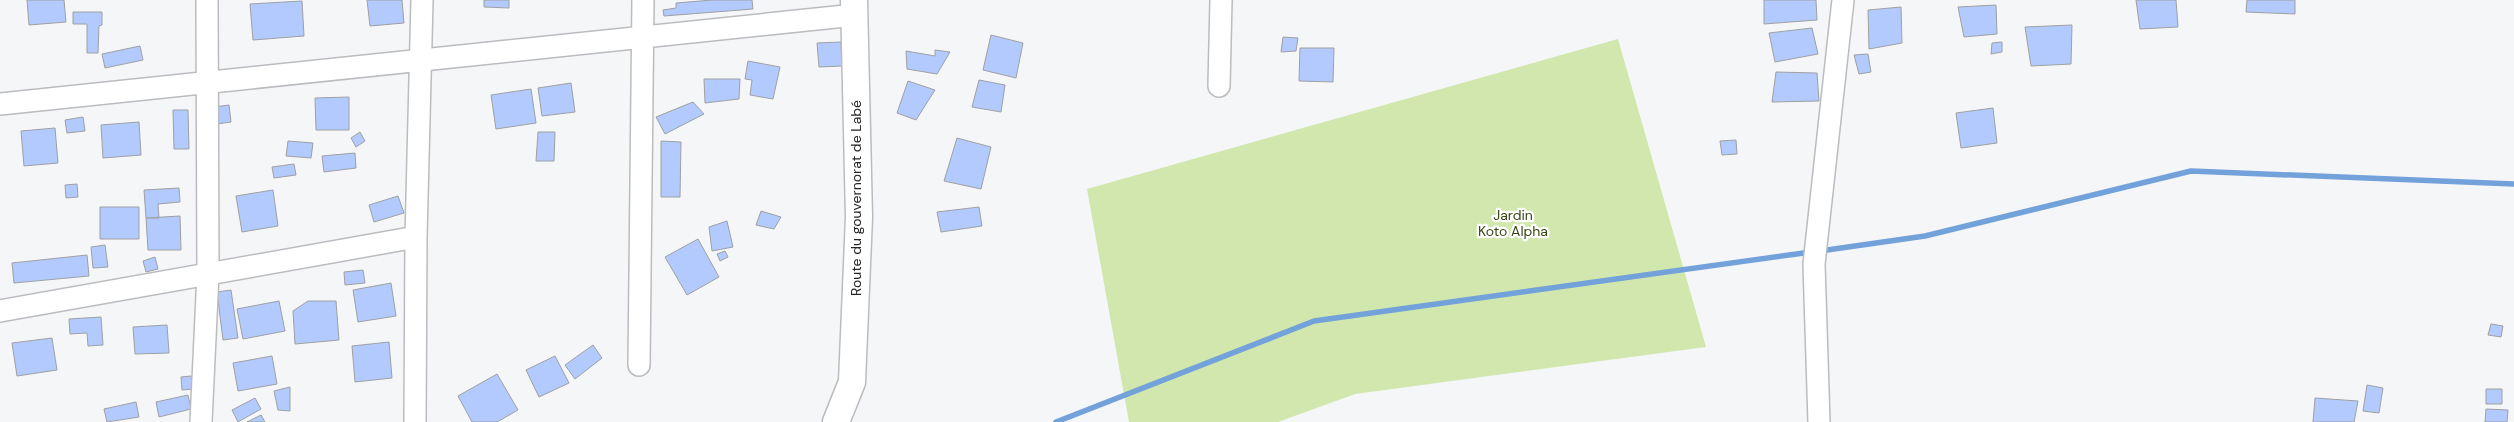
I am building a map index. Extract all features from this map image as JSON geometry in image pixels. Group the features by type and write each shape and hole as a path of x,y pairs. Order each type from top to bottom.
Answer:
{"street":[{"path":"201,422 208,274 207,0"},
{"path":"415,422 416,237 422,0"},
{"path":"639,364 641,37 643,0"},
{"path":"1219,86 1221,0"},
{"path":"1819,422 1814,264 1843,0"},
{"path":"0,104 641,37 854,7"},
{"name":"Route du gouvernorat de Labé","path":"836,422 852,382 859,217 854,7"},
{"path":"0,311 416,237"}],"green space":[{"name":"Jardin Koto Alpha","path":"1618,39 1706,347 1355,394 1278,422 1129,422 1087,189"}],"building":[{"path":"27,0 64,0 66,22 29,25"},
{"path":"367,0 402,0 404,23 370,26"},
{"path":"484,0 509,0 509,8 484,7"},
{"path":"712,0 752,0 753,9 664,16 663,10 676,8 676,3"},
{"path":"1764,0 1816,0 1817,20 1764,24"},
{"path":"2136,0 2176,0 2178,27 2140,29"},
{"path":"2247,0 2295,0 2295,14 2246,12"},
{"path":"302,1 304,36 253,40 250,4"},
{"path":"1996,5 1997,34 1964,37 1958,7"},
{"path":"1901,7 1902,43 1869,49 1868,10"},
{"path":"73,12 102,12 102,25 99,26 98,53 87,53 87,24 73,24"},
{"path":"2072,25 2071,64 2031,66 2025,27"},
{"path":"1812,28 1818,54 1775,62 1769,33"},
{"path":"991,35 1023,43 1016,78 983,70"},
{"path":"1283,37 1298,38 1296,51 1281,52"},
{"path":"841,42 842,66 819,67 817,43"},
{"path":"2002,42 2002,52 1991,54 1992,43"},
{"path":"140,46 143,60 105,68 102,54"},
{"path":"1300,48 1334,48 1333,82 1299,81"},
{"path":"935,50 950,52 937,74 907,69 906,51 935,56"},
{"path":"1868,54 1871,72 1859,74 1854,55"},
{"path":"748,61 780,67 773,99 750,95 752,80 745,79"},
{"path":"1776,72 1817,73 1819,101 1772,102"},
{"path":"704,79 740,79 739,99 705,103"},
{"path":"979,80 1005,85 1001,112 972,107"},
{"path":"908,81 935,90 916,120 897,113"},
{"path":"571,83 575,112 542,116 538,88"},
{"path":"531,89 536,123 496,129 491,95"},
{"path":"349,97 349,130 316,130 315,98"},
{"path":"693,102 704,114 665,134 656,117"},
{"path":"229,105 231,122 217,124 214,107"},
{"path":"1993,108 1997,143 1961,148 1956,113"},
{"path":"173,110 188,110 189,149 174,149"},
{"path":"83,117 85,131 67,133 65,120"},
{"path":"139,122 141,155 103,158 101,125"},
{"path":"55,128 58,163 24,166 21,131"},
{"path":"360,132 365,141 356,147 351,138"},
{"path":"538,132 555,132 554,161 536,161"},
{"path":"957,138 991,147 981,189 944,181"},
{"path":"1736,140 1737,154 1722,155 1720,141"},
{"path":"288,141 313,143 311,158 286,156"},
{"path":"661,141 681,142 680,197 661,197"},
{"path":"355,153 356,168 324,172 322,156"},
{"path":"294,164 296,175 274,178 272,167"},
{"path":"77,184 78,197 66,198 65,185"},
{"path":"179,188 180,202 158,204 159,218 146,218 144,190"},
{"path":"273,190 278,226 242,232 236,196"},
{"path":"398,196 404,213 374,222 369,205"},
{"path":"100,207 139,207 139,239 100,239"},
{"path":"979,207 982,226 941,232 937,212"},
{"path":"761,211 781,217 774,229 756,225"},
{"path":"180,216 181,250 148,250 146,218"},
{"path":"727,221 733,247 712,251 709,227"},
{"path":"698,239 719,277 687,295 665,257"},
{"path":"105,245 108,267 93,268 91,247"},
{"path":"725,251 728,257 720,261 717,254"},
{"path":"87,255 89,276 14,283 12,263"},
{"path":"155,257 158,269 146,272 143,261"},
{"path":"363,270 365,283 345,285 344,272"},
{"path":"391,283 396,316 358,322 353,290"},
{"path":"231,290 238,338 223,340 217,292"},
{"path":"279,301 285,331 243,339 237,309"},
{"path":"308,301 336,301 339,340 295,344 293,311"},
{"path":"101,317 103,345 88,346 87,333 70,334 69,319"},
{"path":"2491,324 2503,326 2501,337 2488,335"},
{"path":"167,325 169,353 135,354 133,327"},
{"path":"52,338 57,370 17,376 12,343"},
{"path":"389,342 392,378 355,382 352,346"},
{"path":"593,345 602,358 575,379 565,365"},
{"path":"272,356 277,384 238,391 233,363"},
{"path":"555,356 569,383 539,397 526,370"},
{"path":"497,374 518,410 497,422 472,422 458,396"},
{"path":"191,376 193,389 182,390 181,377"},
{"path":"2367,385 2383,388 2379,413 2363,411"},
{"path":"290,387 290,411 278,410 274,391"},
{"path":"2486,389 2502,389 2502,404 2486,404"},
{"path":"188,395 191,409 159,417 156,402"},
{"path":"255,398 261,409 238,422 232,410"},
{"path":"2315,398 2358,401 2354,422 2313,422"},
{"path":"136,402 139,417 107,422 104,409"},
{"path":"2486,409 2508,410 2507,422 2485,422"},
{"path":"261,415 265,422 247,422"}],"waterway":[{"path":"1820,251 1925,236 2191,171 2514,184"},
{"path":"1056,422 1314,321 1811,252"}]}
